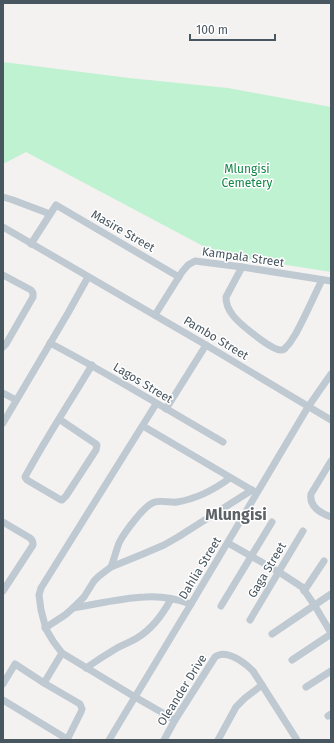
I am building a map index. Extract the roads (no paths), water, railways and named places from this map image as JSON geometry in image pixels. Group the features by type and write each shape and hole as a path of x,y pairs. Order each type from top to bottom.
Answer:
{"street":[{"path":"3,197 50,214 31,244"},
{"name":"Masire Street","path":"50,214 56,205 179,277"},
{"name":"Pambo Street","path":"3,227 206,345 331,420"},
{"name":"Kampala Street","path":"155,315 182,272 188,265 195,261 331,281"},
{"path":"242,267 226,297 229,310 265,342 280,350 286,348 289,344 301,324 322,280"},
{"path":"3,276 31,290 33,295 3,347"},
{"path":"3,423 88,277"},
{"name":"Lagos Street","path":"50,343 223,442"},
{"path":"166,409 206,345"},
{"path":"59,419 96,444 97,448 62,500 27,480 25,477 59,419 92,366"},
{"name":"Dahlia Street","path":"109,740 228,543 255,492 308,407 331,374"},
{"path":"3,393 16,400"},
{"path":"156,404 39,595 45,628 62,653 175,720"},
{"path":"142,426 255,492"},
{"path":"331,461 311,494 310,499 314,506 331,518"},
{"path":"111,567 121,540 135,521 150,505 156,502 173,502 188,499 205,493 230,478"},
{"path":"45,628 65,615 84,597 94,581 111,567 143,554 178,537 255,492"},
{"path":"3,522 33,541 33,545 3,591"},
{"path":"221,606 272,522"},
{"name":"Gaga Street","path":"250,620 303,530"},
{"path":"228,543 279,572 298,585 315,606 331,634 292,660"},
{"path":"304,591 324,561"},
{"path":"272,634 331,594"},
{"path":"72,608 116,600 145,597 171,599 192,604"},
{"path":"86,668 144,633 162,614 171,599"},
{"path":"44,683 62,653"},
{"name":"Oleander Drive","path":"164,740 215,657 225,654 240,660 253,671 297,740"},
{"path":"3,684 15,664 80,704 82,707 82,712 67,739 3,700"},
{"path":"306,687 331,671"},
{"path":"218,740 236,707 262,685"}],"district":[{"name":"Mlungisi","path":"236,514"}],"park label":[{"name":"Mlungisi Cemetery","path":"247,176"}]}
